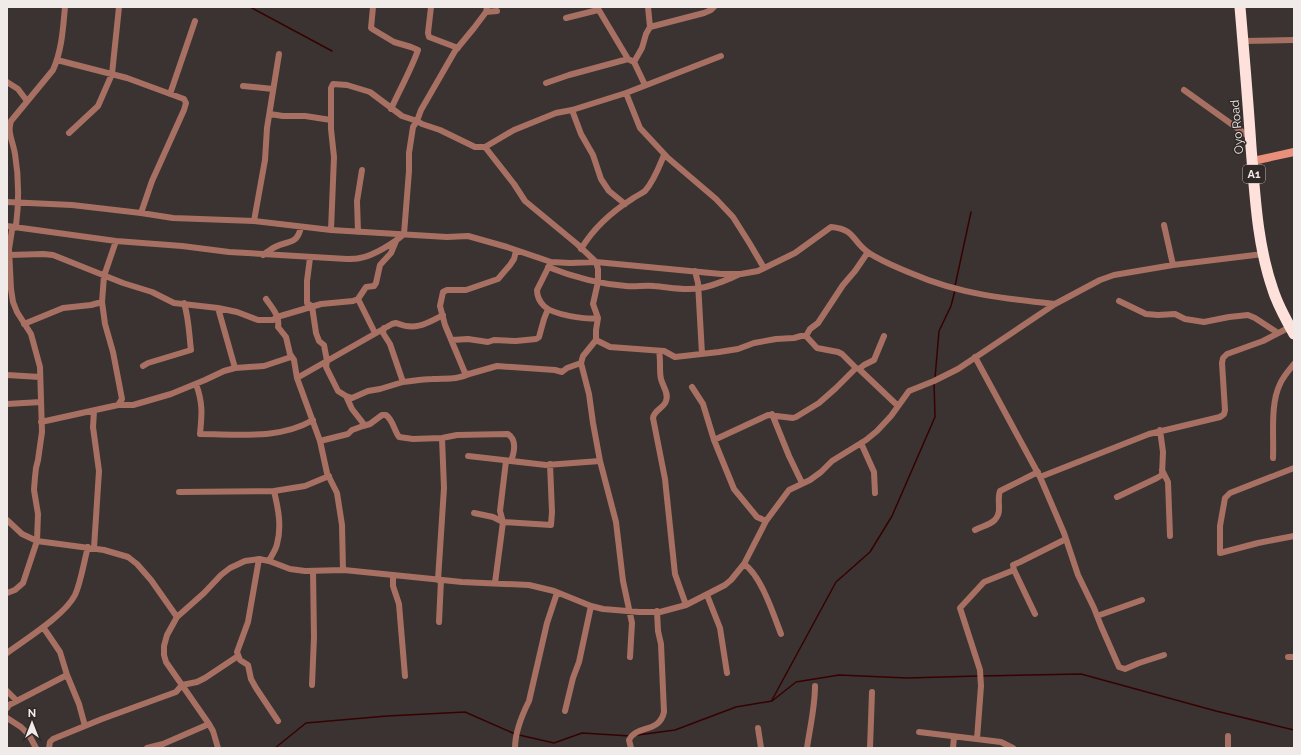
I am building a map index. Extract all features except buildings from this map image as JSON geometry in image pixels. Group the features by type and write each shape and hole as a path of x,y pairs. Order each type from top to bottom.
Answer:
{"highway":[{"name":"Oyo Road","path":"1240,7 1256,206 1263,254 1274,292 1292,330"}],"street":[{"path":"7,593 15,590 23,583 37,541 38,514 34,490 42,432 40,367 31,334 24,324 15,305 11,289 9,255 10,238 12,230 16,226 18,203 15,154 9,126 11,120 53,70 57,60 65,7"},
{"path":"69,133 98,106 112,74 119,7"},
{"path":"373,7 371,28 394,42 418,50 411,69 391,109"},
{"path":"431,7 428,33 429,37 458,48"},
{"path":"634,62 642,48 646,34 650,27 648,7"},
{"path":"650,27 704,13 714,7"},
{"path":"566,18 597,8 628,59 634,62 646,85"},
{"path":"7,226 16,226 116,241 182,246 229,252 310,258 362,258 396,241 404,234 411,132 415,122 417,121 421,110 458,48 486,9 497,11"},
{"path":"170,94 195,21"},
{"path":"1243,41 1294,40"},
{"path":"254,221 265,160 266,138 279,54"},
{"path":"331,230 334,157 331,120 331,88 333,84 347,85 370,92 391,109 407,118 440,130 475,147 485,147 514,130 537,120 626,93 721,56"},
{"path":"546,83 569,75 628,59"},
{"path":"57,60 127,78 184,99 186,103 182,115 152,181 141,213"},
{"path":"7,82 18,89 27,101"},
{"path":"244,86 273,89"},
{"path":"1184,90 1251,138"},
{"path":"626,93 640,128 664,155 716,199 732,217 764,268"},
{"path":"572,110 581,134 593,156 601,179 609,191 625,204"},
{"path":"270,114 283,116 305,116 331,120"},
{"path":"485,147 514,184 525,201 556,226 596,262 598,269 598,282 593,304 598,318 596,340 583,356 581,363 590,394 593,423 600,461 616,522 623,581 631,612 632,623 630,657"},
{"path":"1252,161 1294,152"},
{"path":"581,249 592,233 625,204 646,189 657,172 664,155"},
{"path":"358,232 357,201 362,170"},
{"path":"7,202 72,205 173,218 254,221 358,232 448,237 468,236 516,250 550,265 563,273 598,282 627,286 652,286 681,289 699,288 719,283 741,274"},
{"path":"1164,225 1173,265"},
{"path":"264,255 274,247 292,242 298,238 301,227"},
{"path":"550,265 596,262 721,274 752,273 795,253 831,227 841,227 848,231 868,252 914,275 945,286 977,294 1055,304"},
{"path":"116,241 104,275 102,302 105,324 121,389 122,399 118,405"},
{"path":"9,255 53,255 123,283 152,292 174,303 218,308 237,312 258,320 273,320 277,316 312,306 353,301 358,298 366,287 374,286 376,283 380,265 391,253 396,241"},
{"path":"469,374 465,373 463,370 445,325 440,306 442,292 447,290 466,290 498,280 514,259 516,250"},
{"path":"806,336 810,329 818,323 843,285 868,252"},
{"path":"218,748 213,731 209,724 166,662 164,646 167,635 177,617 230,568 245,561 259,559 290,569 313,571 343,570 439,580 529,585 557,593 591,606 631,612 660,612 686,605 725,585 744,564 766,520 789,490 821,472 832,461 877,431 910,391 958,369 1055,304 1100,280 1114,275 1173,265 1263,254"},
{"path":"310,258 307,281 307,303 312,306 316,333 319,341 324,345 328,361 326,367 338,391 346,396 352,398 368,391 403,382 463,377 497,366 555,370 562,372 567,368 581,363"},
{"path":"563,273 564,263"},
{"path":"550,265 537,290 539,298 544,306 548,309 579,318 598,318"},
{"path":"695,271 699,288 702,354"},
{"path":"358,298 375,333"},
{"path":"266,299 279,320 278,327 286,337 292,357 296,364 297,378 320,441 324,463 337,492 342,525 343,570"},
{"path":"1119,301 1146,314 1175,314 1186,319 1204,322 1248,315 1256,318 1278,333"},
{"path":"24,324 63,308 91,305 102,302"},
{"path":"143,366 153,361 191,350 187,312 184,303"},
{"path":"7,304 15,305"},
{"path":"218,308 235,368"},
{"path":"452,340 468,339 488,342 494,340 516,341 536,339 539,337 548,309"},
{"path":"297,378 384,328 396,323 402,325 420,326 443,315"},
{"path":"384,328 384,333 390,344 403,382"},
{"path":"975,530 996,520 999,516 998,495 1000,491 1039,474 1160,430 1216,419 1224,414 1223,358 1227,354 1263,341 1278,333 1292,330"},
{"path":"596,340 610,347 664,351 675,357 738,348 776,339 806,336"},
{"path":"806,336 817,348 842,354 898,406"},
{"path":"714,440 765,416 772,414 792,418 819,403 857,369 874,360 884,336"},
{"path":"659,351 661,360 660,374 667,399 665,404 654,413 653,418 665,479 675,574 686,605"},
{"path":"41,422 118,405 133,405 171,394 224,371 235,368 264,366 292,357"},
{"path":"975,357 1039,474 1066,539 1078,575 1098,616 1117,665 1125,669 1164,655"},
{"path":"1273,458 1274,408 1276,395 1279,384 1294,364"},
{"path":"7,375 40,377"},
{"path":"196,384 201,399 202,414 200,434 246,435 282,432 302,427 313,420"},
{"path":"692,387 703,404 714,440 734,489 757,517 766,520"},
{"path":"346,396 352,409 363,423 363,426"},
{"path":"7,404 41,402"},
{"path":"7,653 43,627 70,602 75,594 91,547 100,471 93,427 94,411"},
{"path":"772,414 802,483"},
{"path":"320,441 348,434 352,430 370,424 382,415 386,415 391,418 395,431 399,437 413,439 442,438 457,435 508,434 513,438 514,445 509,461 500,511 503,522 495,583"},
{"path":"1117,497 1162,475 1163,452 1160,430"},
{"path":"439,622 439,580 444,488 442,438"},
{"path":"861,443 874,472 875,493"},
{"path":"468,456 550,464 600,461"},
{"path":"474,513 492,517 503,522 551,526 552,512 550,464"},
{"path":"1294,468 1230,493 1225,498 1220,526 1220,553 1258,543 1294,536"},
{"path":"1162,470 1168,482 1170,536"},
{"path":"179,492 274,491 305,486 329,476"},
{"path":"268,561 277,545 280,526 279,510 274,491"},
{"path":"7,520 22,534 37,541 91,547 118,553 128,557 151,580 177,617"},
{"path":"1035,614 1013,565 1066,539"},
{"path":"259,559 248,622 239,648 238,656 240,660 248,665 256,688 278,721"},
{"path":"744,564 748,567 761,587 781,634"},
{"path":"977,739 981,686 980,670 960,608 984,582 1014,570"},
{"path":"312,685 314,637 313,571"},
{"path":"393,575 393,586 399,604 405,676"},
{"path":"515,748 518,728 529,701 547,623 557,593"},
{"path":"707,595 720,628 727,673"},
{"path":"1098,616 1142,600"},
{"path":"565,711 579,662 591,606"},
{"path":"630,745 634,733 650,728 660,722 664,712 661,644 658,631 657,611"},
{"path":"43,627 60,652 67,675 79,704 85,726"},
{"path":"49,748 50,742 54,739 176,692 182,685 197,682 205,678 238,656"},
{"path":"7,708 9,705 67,675"},
{"path":"807,748 811,717 815,702 815,686"},
{"path":"7,691 17,701"},
{"path":"870,748 872,692"},
{"path":"7,718 21,727 29,735 36,748"},
{"path":"147,748 163,744 209,724"},
{"path":"758,728 761,748"},
{"path":"919,732 1001,742 1013,748"},
{"path":"1228,736 1228,748"},
{"path":"953,748 954,737"}],"waterway":[{"path":"250,7 332,51"},
{"path":"955,286 971,212"},
{"path":"935,378 939,331 951,306 955,290"},
{"path":"772,700 836,582 870,552 892,516 935,417 934,382"},
{"path":"981,676 1081,674 1216,711 1294,730"},
{"path":"638,735 675,730 736,707 772,701 796,682 839,675 907,678 978,676"},
{"path":"275,748 306,723 387,716 465,712 515,734"},
{"path":"519,735 554,743 582,733 630,736"}]}
